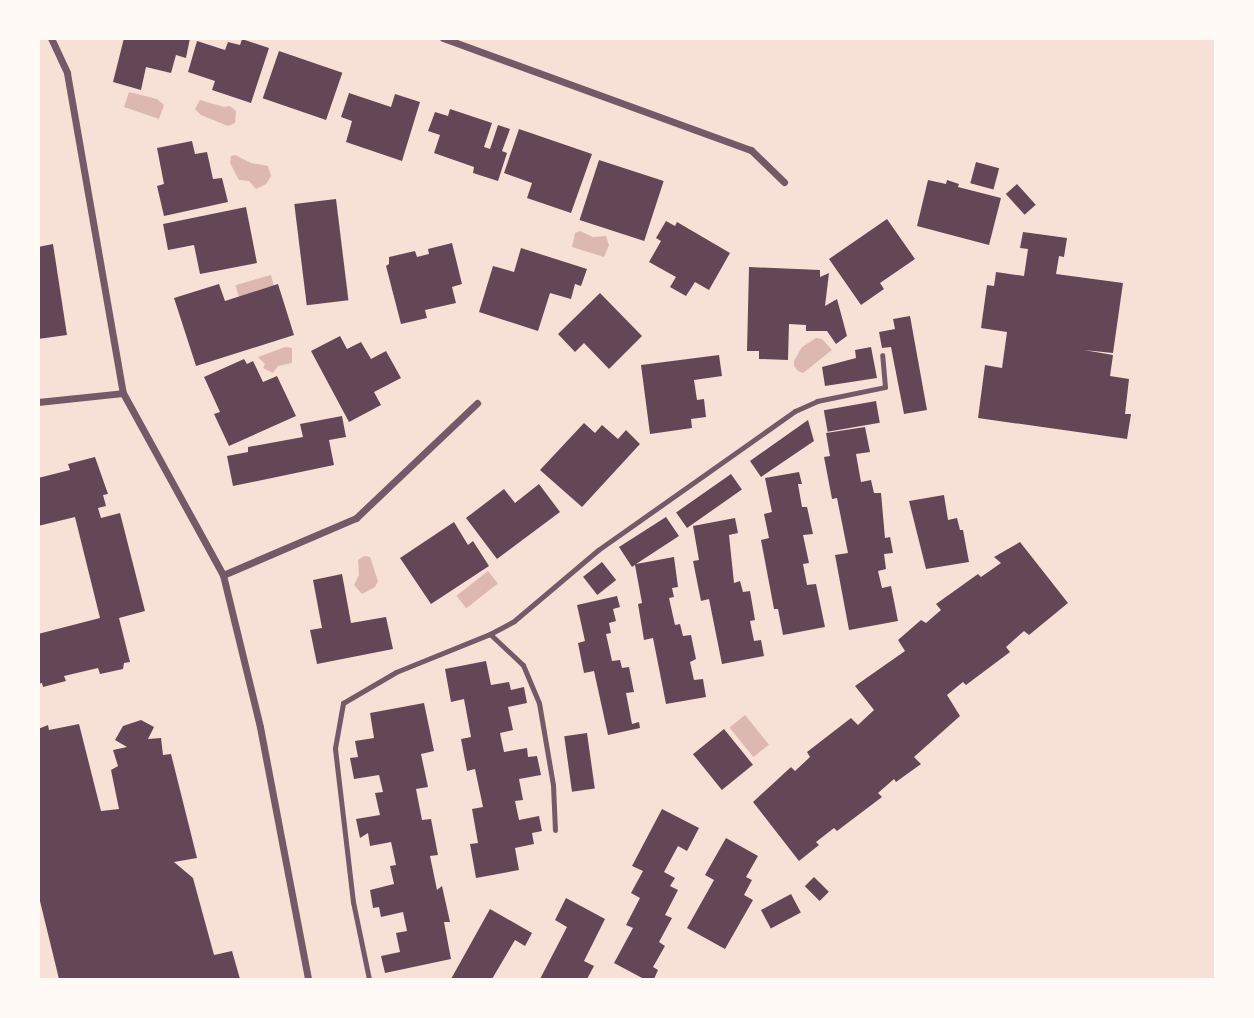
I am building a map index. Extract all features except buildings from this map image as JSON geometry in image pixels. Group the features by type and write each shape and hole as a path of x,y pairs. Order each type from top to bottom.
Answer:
{"street":[{"path":"51,38 67,73 123,393 223,575 260,727 308,979"},
{"path":"443,38 751,150 784,182"},
{"path":"38,401 123,393"},
{"path":"223,575 356,519 477,403"}],"lane":[{"path":"369,979 353,901 335,748 343,703 396,672 490,635 514,621 598,550 794,411 817,401 885,387 882,355"},
{"path":"490,635 523,665 539,703 553,785 555,830"}],"shaded area":[{"path":"129,92 157,99 164,105 159,119 124,107"},
{"path":"200,100 224,107 230,106 236,111 235,123 228,126 201,115 195,109"},
{"path":"235,155 251,163 268,166 271,176 266,184 256,189 249,181 239,180 230,163 231,156"},
{"path":"580,231 593,237 606,236 609,245 604,257 572,247 575,233"},
{"path":"271,275 275,289 240,300 235,285"},
{"path":"816,338 822,339 832,350 803,373 798,371 794,361 802,347"},
{"path":"285,347 292,348 292,363 278,366 273,373 263,368 265,364 258,357"},
{"path":"364,556 370,557 378,581 375,587 362,594 354,585 359,575 358,560"},
{"path":"488,571 498,584 466,608 456,596"},
{"path":"745,715 769,745 753,757 729,728"}]}
